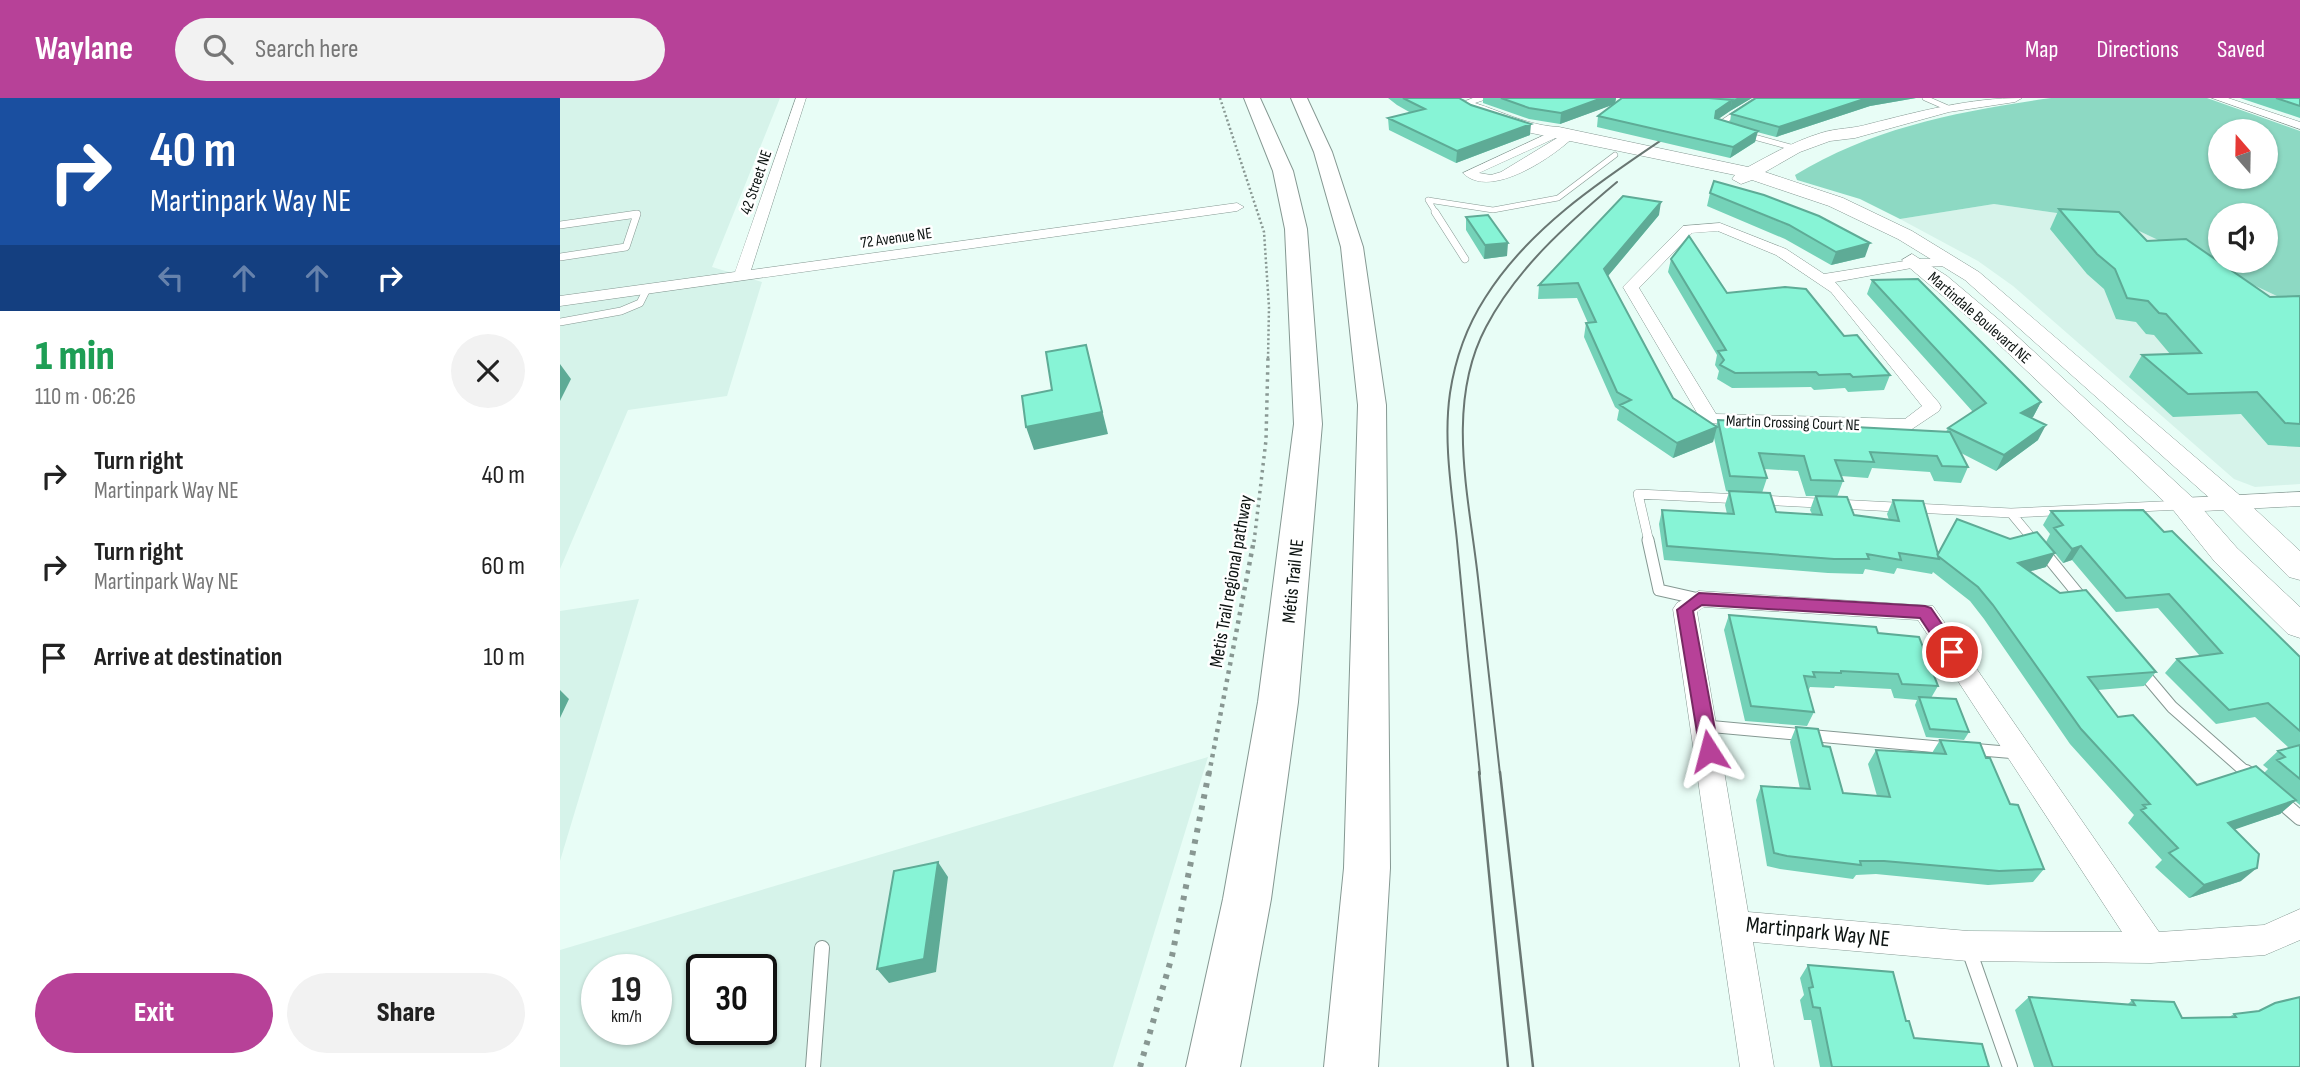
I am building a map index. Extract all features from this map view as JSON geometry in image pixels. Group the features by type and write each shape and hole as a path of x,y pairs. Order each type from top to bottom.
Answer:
{"main road":[{"name":"Métis Trail NE","path":"1213,1067 1247,899 1276,715 1308,424 1296,229 1283,171 1252,98"},
{"path":"1298,98 1324,152 1352,247 1372,405 1367,869 1351,1067"}],"street":[{"name":"42 Street NE","path":"741,276 801,98"},
{"path":"1458,101 1485,98"},
{"path":"1752,180 1794,148 1827,136 1855,133 1948,108 2015,98"},
{"path":"2217,98 2300,126"},
{"name":"Martindale Boulevard NE","path":"1458,101 1615,155 1752,180 1934,266 2022,318 2233,504 2300,569"},
{"path":"1752,180 1855,133"},
{"path":"1555,136 1504,177 1483,180 1469,173 1555,136"},
{"name":"Martindale Boulevard NE","path":"1555,136 1752,180 1866,215 1934,266 1996,329 2184,505 2226,555 2300,626"},
{"name":"72 Avenue NE","path":"560,302 1237,207"},
{"name":"Martin Crossing Court NE","path":"1720,227 1781,252 1830,284 1932,407 1909,425 1710,419 1631,286 1688,229 1720,227"},
{"path":"1830,284 1934,266"},
{"path":"2184,505 2300,499"},
{"path":"1699,599 1925,612 2151,947"},
{"name":"Martinpark Way NE","path":"1699,599 1685,610 1706,726 1736,926 1968,946 2151,947 2265,940 2300,924"},
{"path":"1736,926 1757,1067"}],"lane":[{"path":"1728,130 1717,126 1759,98"},
{"path":"1925,98 1948,108"},
{"path":"1740,133 1794,148"},
{"path":"1465,260 1428,200 1493,210 1559,198 1615,155"},
{"path":"560,225 637,214 626,247 560,257"},
{"path":"560,322 621,311 640,303 647,289"},
{"path":"1699,599 1660,590 1638,494 2011,513 2184,505"},
{"path":"2011,513 2091,610"},
{"path":"2136,664 2172,707 2260,784"},
{"path":"1706,726 2021,754"},
{"path":"2270,793 2300,818"},
{"path":"1968,946 2010,1067"},
{"path":"813,1067 822,948"}],"path":[{"name":"Metis Trail regional pathway","path":"1140,1067 1171,956 1252,558 1266,440 1269,307 1264,232 1220,98"}],"shaded area":[{"path":"560,98 780,98 712,267 762,282 727,396 628,410 560,569"},
{"path":"1994,204 2120,222 2208,264 2208,273 2228,273 2300,307 2300,484 2255,487 2234,479 2013,286 1978,261 1900,219"},
{"path":"639,599 560,861 560,611"},
{"path":"1208,757 1113,1067 560,1067 560,950"}],"green space":[{"path":"2051,98 2207,98 2266,119 2208,119 2208,189 2278,189 2278,123 2300,131 2300,307 2228,273 2278,273 2278,203 2208,203 2208,264 2120,222 1994,204 1900,219 1860,199 1797,180 1795,175 1825,158 1887,133 1951,115"}],"building":[{"path":"1403,98 1459,98 1471,105 1531,124 1457,151 1388,118 1425,109"},
{"path":"1501,98 1602,98 1561,113 1529,108"},
{"path":"1622,98 1732,100 1716,111 1715,118 1758,131 1733,147 1598,116"},
{"path":"1756,98 1867,98 1779,127 1731,114"},
{"path":"2276,98 2300,98 2300,106"},
{"path":"1714,181 1764,195 1819,216 1870,243 1836,252 1789,225 1710,193"},
{"path":"1623,196 1661,202 1604,269 1673,398 1717,427 1677,443 1620,405 1631,400 1617,392 1586,323 1596,322 1578,283 1539,285"},
{"path":"2059,209 2119,212 2147,241 2186,239 2208,254 2208,273 2235,273 2270,297 2300,296 2300,424 2285,423 2257,392 2188,394 2142,355 2201,353 2166,314 2159,313 2148,301 2127,298 2115,269 2097,254"},
{"path":"1488,215 1508,243 1485,245 1466,217"},
{"path":"1689,236 1727,293 1785,287 1806,289 1844,336 1857,335 1890,375 1853,377 1850,374 1819,375 1816,372 1735,373 1720,365 1724,360 1718,351 1726,350 1671,259"},
{"path":"1918,279 2041,402 2021,413 2046,425 2004,455 1948,428 1986,403 1872,280"},
{"path":"1086,345 1102,412 1026,427 1022,396 1052,390 1046,352"},
{"path":"1718,420 1950,432 1968,467 1942,466 1937,456 1870,452 1874,462 1835,460 1843,481 1811,480 1804,456 1759,453 1767,478 1730,476"},
{"path":"1729,491 1770,493 1776,512 1822,515 1816,496 1847,497 1854,515 1899,521 1893,500 1923,501 1938,554 1957,519 2010,539 2037,532 2055,553 2018,563 2060,593 2086,590 2156,672 2088,677 2118,717 2133,715 2197,785 2256,766 2296,800 2228,823 2259,854 2257,868 2204,885 2169,853 2178,848 2141,810 2146,808 2143,805 2150,804 2081,729 1978,587 1938,556 1939,559 1899,553 1901,560 1867,554 1869,559 1834,559 1667,546 1662,510 1734,514"},
{"path":"2143,510 2164,532 2172,531 2300,657 2300,731 2268,703 2229,710 2177,659 2222,653 2169,594 2126,598 2081,546 2072,549 2054,528 2063,525 2051,511"},
{"path":"1729,615 1876,627 1878,633 1919,637 1938,686 1902,684 1898,674 1813,672 1815,677 1804,676 1814,712 1751,706"},
{"path":"1919,697 1956,699 1969,732 1930,729"},
{"path":"1796,727 1818,729 1823,746 1830,747 1843,793 1890,797 1876,750 1946,754 1940,740 1980,743 1986,758 1990,758 2010,804 2018,805 2044,869 1999,871 1884,861 1860,861 1861,865 1774,853 1761,786 1810,789"},
{"path":"2300,745 2300,779 2277,760 2285,757 2278,751"},
{"path":"938,862 924,959 877,969 894,871"},
{"path":"1808,965 1893,972 1906,1021 1909,1021 1914,1038 1982,1044 1989,1067 1832,1067 1820,1008 1813,1007 1809,988 1813,987"},
{"path":"2029,997 2135,1005 2132,1000 2174,1002 2182,1018 2236,1017 2234,1014 2259,1011 2275,1003 2300,997 2300,1067 2053,1067"}],"tram line":[{"path":"1480,774 1448,448 1448,411 1455,368 1467,332 1485,298 1524,248 1571,205 1675,131"},
{"path":"1500,774 1463,451 1466,387 1486,327 1513,285 1544,248 1617,182"},
{"path":"1479,772 1508,1067"},
{"path":"1500,772 1533,1067"}],"route":[{"path":"1709,751 1685,610 1699,599 1925,612 1952,652"}]}
